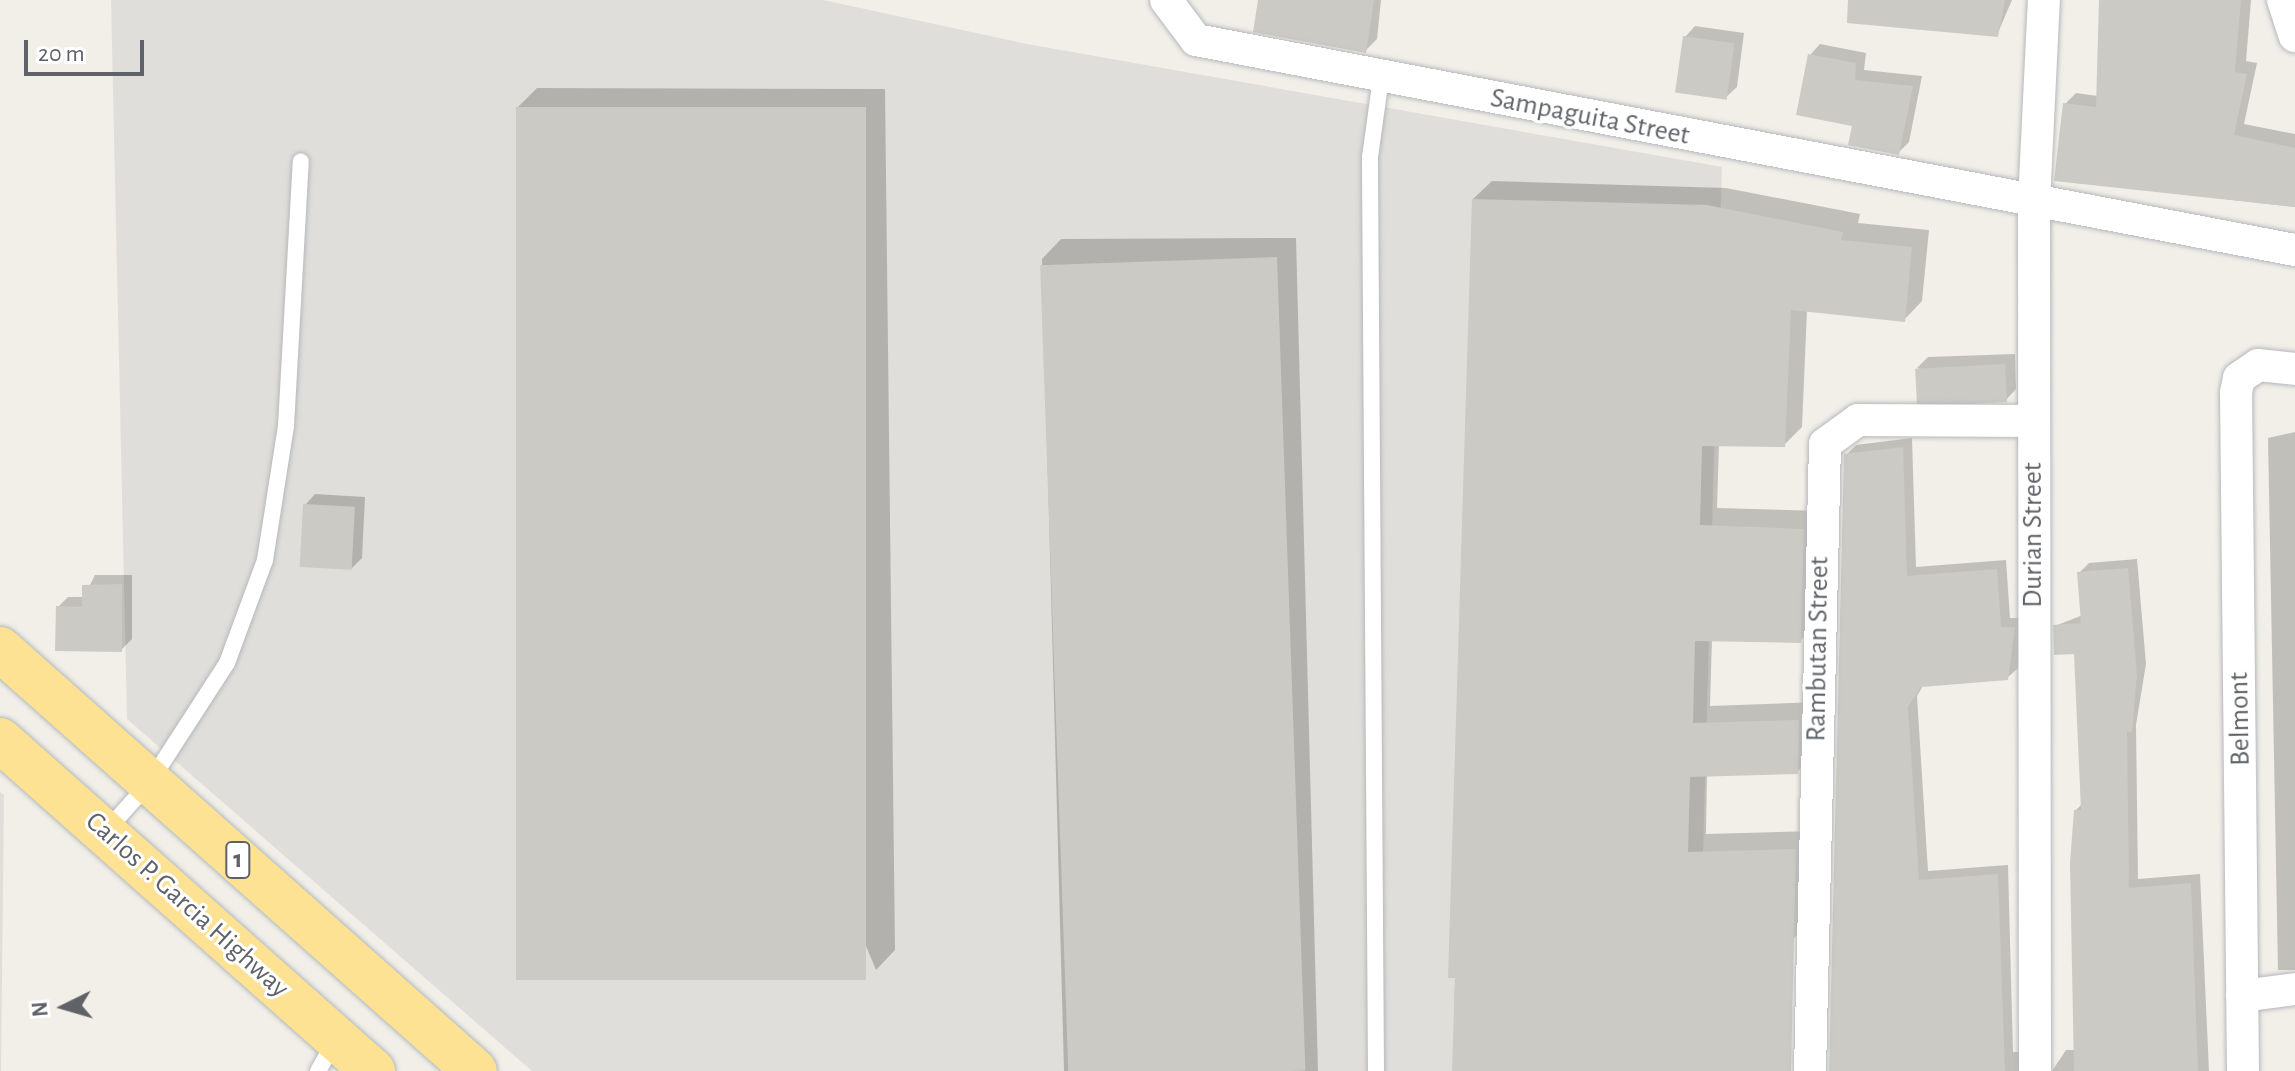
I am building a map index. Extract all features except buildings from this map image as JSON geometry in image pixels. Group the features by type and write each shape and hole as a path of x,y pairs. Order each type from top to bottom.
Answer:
{"highway":[{"name":"1","path":"0,649 475,1071"},
{"name":"Carlos P. Garcia Highway","path":"0,740 105,833 327,1055 373,1071"}],"street":[{"name":"Sampaguita Street","path":"1166,0 1196,40 1381,78 2295,250"},
{"name":"Durian Street","path":"2035,1071 2032,421 2034,202 2044,0"},
{"path":"2283,0 2293,35"},
{"name":"Belmont","path":"2243,1071 2236,393 2247,370 2295,369"},
{"name":"Rambutan Street","path":"1810,1071 1825,444 1858,420 2032,421"},
{"path":"2242,996 2295,989"}],"lane":[{"path":"1376,1071 1370,157 1381,78"},
{"path":"105,833 150,782 227,663 265,560 286,426 301,161"}],"shaded area":[{"path":"111,0 823,0 1027,44 1722,167 1697,1071 532,1071 127,719"},
{"path":"0,792 4,795 1,1071 0,1071"}]}
